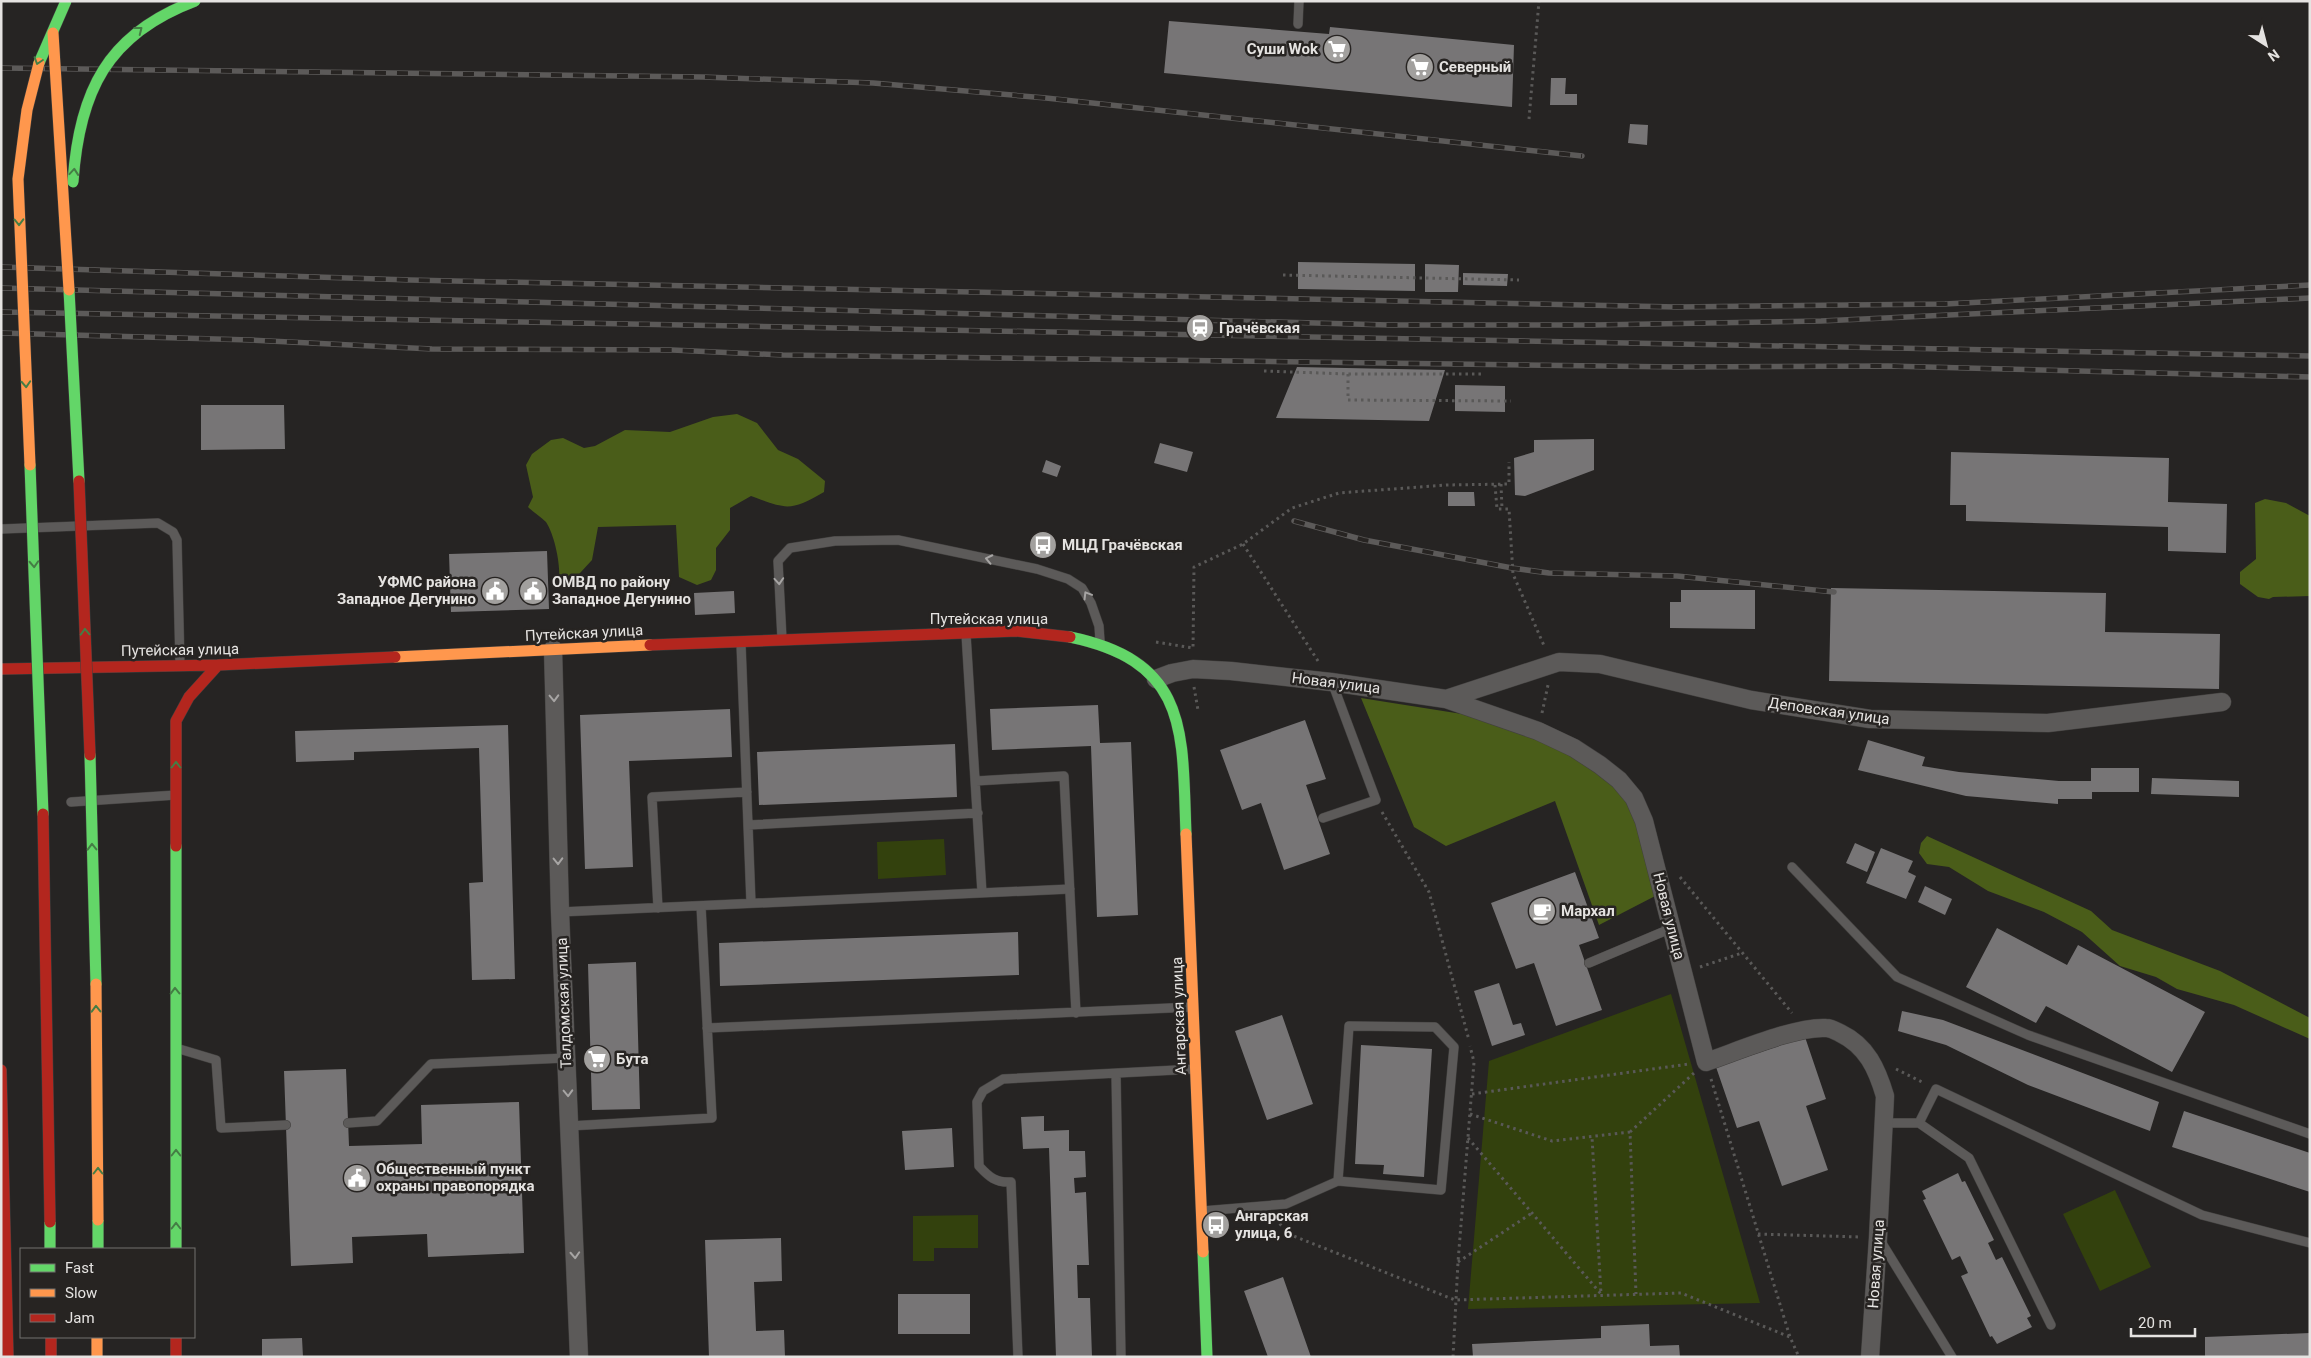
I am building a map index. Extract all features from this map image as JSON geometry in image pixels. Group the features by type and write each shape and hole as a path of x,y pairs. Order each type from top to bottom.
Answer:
{"main road":[{"path":"51,1 67,256 88,725 96,1047 98,1248"},
{"path":"50,1248 47,957 41,728 18,179 20,146 38,58 66,1"},
{"path":"67,256 77,140 92,88 104,66 120,45 138,30 177,7 195,1"},
{"name":"Путейская улица","path":"1,669 218,665 782,639 1026,632 1061,634 1100,642 1136,660 1156,679"},
{"path":"176,1248 176,721 189,697 218,665"},
{"name":"Ангарская улица","path":"1156,679 1169,702 1179,726 1183,756 1207,1357"},
{"path":"1,1070 3,1224 8,1357"},
{"path":"1,1242 3,1224"},
{"path":"51,1338 51,1357"},
{"path":"97,1338 97,1357"},
{"path":"176,1338 176,1357"}],"street":[{"name":"Талдомская улица","path":"553,649 560,912 579,1357"},
{"name":"Деповская улица","path":"1446,699 1559,662 1600,664 1751,700 1870,719 2048,723 2222,702"},
{"name":"Новая улица","path":"1156,679 1172,672 1193,668 1331,682 1446,699 1538,731 1574,748 1600,764 1619,780 1634,798 1650,842 1706,1062 1805,1029 1828,1028 1849,1038 1867,1054 1878,1074 1885,1096 1870,1357"}],"lane":[{"path":"1298,24 1299,1"},
{"path":"1,529 158,523 173,532 177,540 180,665"},
{"path":"782,639 778,562 790,548 836,541 898,540 1037,569 1068,579 1082,588 1091,603 1099,626 1100,642"},
{"path":"966,633 982,893"},
{"path":"741,641 751,903"},
{"path":"1323,818 1376,800 1331,682"},
{"path":"976,781 1064,776 1076,1013"},
{"path":"658,908 652,797 747,792"},
{"path":"71,802 176,795"},
{"path":"748,825 978,813"},
{"path":"1792,867 1897,977 2028,1035 2310,1134"},
{"path":"560,912 1070,889"},
{"path":"569,1126 712,1118 701,906"},
{"path":"1590,963 1672,928"},
{"path":"707,1028 1194,1007"},
{"path":"1202,1211 1286,1204 1338,1180 1441,1190 1454,1047 1435,1028 1350,1026 1338,1180"},
{"path":"176,1048 216,1060 221,1128 286,1125"},
{"path":"348,1122 377,1121 431,1064 566,1058"},
{"path":"1018,1357 1011,1182 1000,1182 988,1176 979,1166 977,1102 983,1091 1003,1079 1196,1069"},
{"path":"1116,1074 1121,1357"},
{"path":"1919,1123 1936,1089 2202,1215 2310,1243"},
{"path":"1884,1122 1919,1123 1969,1158 2051,1325"},
{"path":"1878,1238 1952,1357"}],"path":[{"path":"1529,119 1539,1"},
{"path":"1283,275 1519,280"},
{"path":"1264,370 1348,374 1483,374"},
{"path":"1348,374 1348,400 1511,401"},
{"path":"1156,642 1193,648 1194,567 1243,544 1292,508 1339,492 1446,485 1509,484 1509,462"},
{"path":"1495,484 1496,509 1509,508 1513,574 1552,664 1538,731"},
{"path":"1500,484 1502,509"},
{"path":"1243,544 1331,682"},
{"path":"1376,800 1428,892 1474,1062 1452,1357"},
{"path":"1675,871 1805,1029"},
{"path":"1683,972 1742,953"},
{"path":"1867,1054 1936,1089"},
{"path":"1472,1094 1706,1062"},
{"path":"1470,1114 1552,1141 1630,1132 1706,1062"},
{"path":"1706,1062 1790,1337 1799,1357"},
{"path":"1630,1132 1636,1294"},
{"path":"1592,1137 1601,1294"},
{"path":"1468,1138 1601,1294"},
{"path":"1262,1206 1291,1235 1455,1300 1681,1293 1790,1337"},
{"path":"1458,1262 1532,1213"},
{"path":"1758,1234 1878,1238"}],"green space":[{"path":"737,414 757,423 778,450 798,459 825,481 824,492 803,503 788,506 772,504 751,496 730,508 730,530 716,548 716,570 711,580 697,585 679,577 676,525 598,527 592,560 569,585 559,583 557,551 552,535 546,522 528,507 533,497 526,465 532,454 551,440 563,438 584,448 595,446 625,430 670,432 713,417"},
{"path":"2265,499 2286,503 2310,516 2310,596 2273,597 2269,599 2258,597 2240,584 2240,572 2256,559 2255,503"},
{"path":"1361,698 1462,714 1548,742 1598,771 1629,802 1659,894 1599,925 1555,801 1446,846 1414,827"},
{"path":"1927,836 2091,911 2112,930 2220,971 2310,1018 2310,1039 2234,1005 2177,989 2156,977 2120,966 2082,932 2044,912 1988,891 1949,867 1927,864 1919,853 1921,843"},
{"path":"944,839 946,875 878,879 877,842"},
{"path":"1671,994 1760,1303 1468,1309 1489,1061"},
{"path":"2115,1190 2151,1267 2100,1291 2063,1214"},
{"path":"978,1215 978,1248 934,1248 934,1261 913,1261 913,1216"}],"building":[{"path":"1169,21 1329,34 1330,27 1514,45 1512,107 1164,73"},
{"path":"1551,78 1566,78 1565,94 1577,94 1577,105 1550,105"},
{"path":"1630,124 1648,125 1647,145 1628,143"},
{"path":"1298,262 1415,264 1415,291 1298,289"},
{"path":"1425,264 1459,265 1458,292 1425,292"},
{"path":"1463,273 1508,274 1507,286 1463,285"},
{"path":"1297,367 1445,370 1429,421 1276,418"},
{"path":"1455,385 1505,386 1505,412 1455,411"},
{"path":"201,405 284,405 285,449 201,450"},
{"path":"1594,439 1594,470 1525,496 1515,495 1514,458 1534,452 1534,440"},
{"path":"1160,443 1193,452 1187,472 1154,463"},
{"path":"1951,452 2169,458 2168,502 2227,504 2226,553 2168,551 2168,527 1966,521 1966,505 1950,505"},
{"path":"1046,460 1061,466 1057,477 1042,472"},
{"path":"1448,492 1474,492 1475,506 1448,506"},
{"path":"547,551 549,609 451,612 449,554"},
{"path":"1831,588 2106,593 2105,632 2220,634 2219,689 1829,681"},
{"path":"1681,590 1755,590 1755,629 1670,628 1670,602 1681,602"},
{"path":"734,591 735,613 695,615 694,593"},
{"path":"1098,705 1100,743 1131,742 1138,915 1097,917 1091,746 992,750 990,709"},
{"path":"730,709 732,757 629,761 633,867 585,869 580,715"},
{"path":"1305,720 1326,779 1306,785 1330,854 1284,870 1261,803 1242,810 1220,750"},
{"path":"508,725 515,979 472,980 469,883 483,882 479,748 354,752 354,760 296,762 295,731"},
{"path":"1868,740 1925,757 1922,766 1959,772 2059,781 2091,781 2091,768 2139,768 2139,792 2092,792 2092,799 2058,799 2058,804 1966,796 1858,770"},
{"path":"955,744 957,797 759,805 757,752"},
{"path":"2152,778 2239,781 2239,797 2151,794"},
{"path":"1855,843 1875,852 1867,872 1846,863"},
{"path":"1881,848 1913,861 1908,872 1916,876 1906,899 1866,883"},
{"path":"1575,872 1599,938 1579,945 1602,1010 1556,1026 1534,963 1516,969 1491,903"},
{"path":"1925,886 1952,899 1945,915 1918,902"},
{"path":"1997,928 2067,965 2078,945 2205,1012 2172,1072 2046,1006 2036,1023 1966,987"},
{"path":"1018,932 1019,975 720,986 719,943"},
{"path":"636,962 640,1109 592,1110 588,964"},
{"path":"1499,983 1513,1025 1521,1023 1525,1035 1492,1046 1474,991"},
{"path":"1902,1011 1943,1020 2159,1102 2150,1131 2028,1085 1946,1045 1898,1031"},
{"path":"1282,1015 1313,1104 1267,1120 1235,1031"},
{"path":"1805,1037 1826,1099 1806,1106 1828,1170 1782,1186 1759,1121 1737,1128 1716,1067"},
{"path":"1361,1045 1432,1049 1424,1177 1383,1174 1384,1165 1355,1164"},
{"path":"346,1069 349,1146 422,1144 421,1105 519,1102 524,1253 428,1257 427,1234 352,1237 353,1263 291,1266 284,1071"},
{"path":"2184,1111 2310,1153 2310,1192 2172,1147"},
{"path":"1044,1116 1044,1131 1069,1130 1069,1151 1085,1151 1086,1177 1074,1178 1075,1193 1086,1192 1089,1265 1077,1265 1078,1298 1090,1298 1092,1357 1056,1357 1049,1148 1023,1149 1021,1117"},
{"path":"952,1128 954,1167 905,1170 902,1131"},
{"path":"1958,1173 1962,1182 1965,1181 1994,1240 1988,1243 1996,1260 2002,1257 2031,1316 2027,1318 2032,1327 1997,1344 1992,1336 1990,1337 1961,1276 1968,1273 1960,1256 1952,1260 1923,1200 1926,1199 1922,1191"},
{"path":"781,1238 782,1281 754,1282 756,1331 784,1330 785,1357 709,1357 705,1240"},
{"path":"1283,1277 1311,1357 1268,1357 1244,1291"},
{"path":"898,1294 970,1294 970,1334 898,1334"},
{"path":"1649,1324 1650,1346 1679,1345 1680,1357 1473,1357 1472,1344 1601,1338 1601,1326"},
{"path":"2310,1333 2310,1357 2205,1357 2205,1337"},
{"path":"302,1338 303,1357 262,1357 262,1339"}],"railway":[{"path":"1,68 703,77 873,83 1046,98 1582,156"},
{"path":"1,267 410,280 1677,307 1945,304 2310,285"},
{"path":"1,288 1389,325 1594,325 1821,321 2310,298"},
{"path":"1,312 2310,356"},
{"path":"1,333 251,340 432,349 672,350 783,355 1677,367 1888,366 2310,377"},
{"path":"1294,521 1364,540 1512,568 1549,573 1677,576 1834,592"}],"traffic: fast":[{"path":"39,63 66,1"},
{"path":"73,182 76,150 82,120 91,94 103,70 119,49 140,31 165,15 195,1"},
{"path":"69,290 79,481"},
{"path":"30,465 43,814"},
{"path":"1070,637 1109,648 1138,664 1158,683 1172,707 1179,733 1183,764 1186,834"},
{"path":"90,755 96,984"},
{"path":"176,846 176,1248"},
{"path":"98,1220 98,1248"},
{"path":"50,1222 50,1248"},
{"path":"1203,1252 1207,1357"}],"traffic: slow":[{"path":"53,33 69,290"},
{"path":"30,465 18,179 27,110 39,63"},
{"path":"395,657 650,645"},
{"path":"1186,834 1203,1252"},
{"path":"96,984 98,1220"},
{"path":"97,1338 97,1357"}],"traffic: jam":[{"path":"79,481 90,755"},
{"path":"650,645 1017,631 1070,637"},
{"path":"1,669 218,665 395,657"},
{"path":"176,846 176,721 189,697 218,665"},
{"path":"43,814 50,1222"},
{"path":"1,1070 8,1357"},
{"path":"51,1338 51,1357"},
{"path":"176,1338 176,1357"}],"place":[{"name":"Суши Wok","path":"1337,49"},
{"name":"Северный","path":"1420,67"},
{"name":"Грачёвская","path":"1200,328"},
{"name":"МЦД Грачёвская","path":"1043,545"},
{"name":"УФМС района Западное Дегунино","path":"495,591"},
{"name":"ОМВД по району Западное Дегунино","path":"533,591"},
{"name":"Мархал","path":"1542,911"},
{"name":"Бута","path":"597,1059"},
{"name":"Общественный пункт охраны правопорядка","path":"357,1178"},
{"name":"Ангарская улица, 6","path":"1216,1225"}]}
